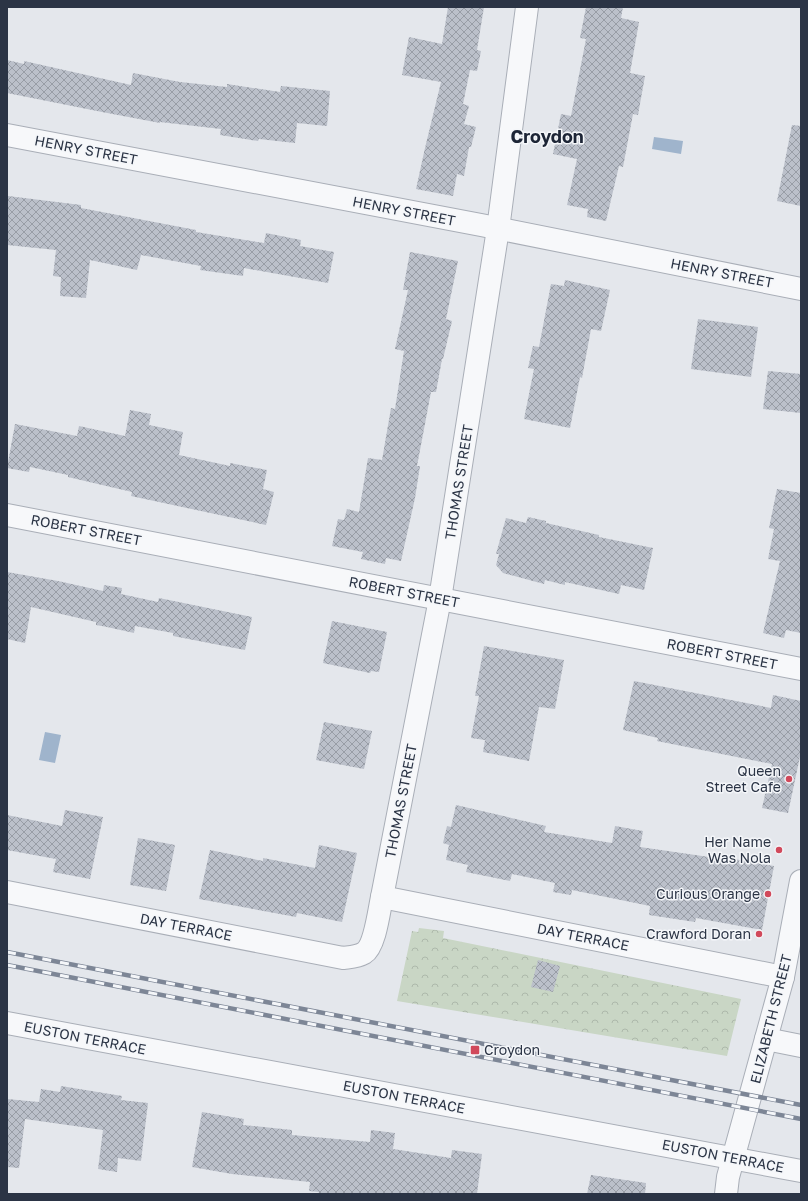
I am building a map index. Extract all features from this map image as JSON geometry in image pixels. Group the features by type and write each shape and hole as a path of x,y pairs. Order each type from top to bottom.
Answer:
{"street":[{"name":"THOMAS STREET","path":"365,952 372,941 382,897 440,598 498,229 527,7"},
{"name":"HENRY STREET","path":"7,134 801,289"},
{"name":"ROBERT STREET","path":"7,515 801,669"},
{"name":"ELIZABETH STREET","path":"726,1194 728,1177 783,977 801,881"},
{"name":"DAY TERRACE","path":"7,892 343,958 356,957 365,952"},
{"name":"DAY TERRACE","path":"382,897 783,977"},
{"name":"EUSTON TERRACE","path":"7,1023 801,1171"},
{"path":"766,1040 801,1046"}],"green space":[{"path":"419,928 444,931 443,938 741,999 727,1056 397,1001 412,931 418,932"}],"water":[{"path":"654,137 683,141 681,154 652,149"},
{"path":"45,732 61,735 55,763 39,760"}],"building":[{"path":"448,7 484,7 477,50 481,51 477,71 470,70 463,104 469,106 464,124 476,127 471,147 469,147 464,176 457,174 453,196 416,189 441,82 402,75 409,37 442,44"},
{"path":"586,7 623,7 621,18 639,22 630,73 645,76 638,115 633,114 623,167 619,166 606,221 587,217 588,209 567,205 577,159 553,154 561,114 571,116 586,39 580,38"},
{"path":"7,60 24,64 24,61 131,85 133,73 180,82 227,87 227,84 280,92 281,86 330,91 327,126 297,123 295,143 259,139 258,141 220,135 221,129 160,123 7,93"},
{"path":"792,125 801,126 801,206 777,201"},
{"path":"8,196 81,205 81,208 196,230 196,232 264,243 266,233 301,240 300,246 334,252 328,283 244,268 243,276 200,270 201,266 141,255 137,270 90,260 86,298 60,296 61,277 53,276 56,250 7,245"},
{"path":"410,252 458,261 446,319 452,321 442,359 436,392 431,392 417,466 420,466 415,498 401,561 386,558 385,564 361,559 363,552 332,546 338,519 344,520 347,509 359,512 368,458 382,460 391,408 395,409 404,351 395,349 408,290 403,290"},
{"path":"565,280 610,290 601,331 591,329 582,378 580,377 570,428 524,419 534,369 528,368 533,346 539,347 551,284 564,286"},
{"path":"698,319 758,327 751,377 691,369"},
{"path":"768,371 801,374 801,413 763,409"},
{"path":"130,410 151,414 149,425 183,432 179,455 230,466 230,463 267,470 263,489 274,492 266,525 131,496 132,492 68,477 68,475 30,467 29,472 7,468 15,424 77,436 79,426 125,436"},
{"path":"777,489 801,493 801,633 786,630 784,638 763,633 780,561 768,559 774,529 769,528"},
{"path":"528,517 546,521 546,523 599,535 599,537 653,548 644,590 621,585 619,594 565,582 565,585 545,580 544,584 503,573 496,565 499,554 496,554 506,518 526,523"},
{"path":"7,572 103,591 104,585 122,588 121,594 158,602 159,598 252,617 245,650 173,636 173,633 135,626 134,633 96,625 96,622 31,607 25,643 7,639"},
{"path":"332,621 387,632 379,672 371,671 370,673 323,663"},
{"path":"484,646 564,660 555,709 539,707 529,761 483,752 485,740 471,738 479,696 475,696"},
{"path":"634,681 771,708 773,695 801,701 801,752 788,813 762,808 772,764 657,741 658,738 623,730"},
{"path":"324,722 372,731 364,769 316,760"},
{"path":"456,805 546,826 544,832 612,843 615,826 643,831 640,847 716,858 717,856 774,866 762,930 696,918 695,922 649,915 650,906 572,890 571,895 553,892 555,883 512,874 510,881 466,872 468,865 446,860 449,845 443,843 447,826 451,827"},
{"path":"65,810 103,817 90,879 53,872 56,859 7,850 7,815 62,826"},
{"path":"138,838 175,845 166,891 130,885"},
{"path":"319,845 357,853 342,922 297,913 296,917 199,899 210,850 263,861 263,858 315,868"},
{"path":"538,960 560,966 553,992 531,987"},
{"path":"61,1086 122,1096 121,1100 148,1103 141,1161 118,1158 117,1172 98,1169 103,1130 25,1119 19,1168 7,1167 7,1099 39,1102 41,1089 60,1092"},
{"path":"202,1112 244,1119 243,1125 292,1130 292,1135 370,1142 371,1130 395,1133 393,1149 451,1158 452,1150 482,1154 477,1194 318,1194 319,1192 309,1191 310,1182 232,1174 192,1167"},
{"path":"591,1175 646,1183 645,1194 587,1194"}],"railway":[{"path":"7,952 801,1105"},
{"path":"7,965 801,1119"}],"place":[{"name":"Queen Street Cafe","path":"789,779"},
{"name":"Her Name Was Nola","path":"779,850"},
{"name":"Curious Orange","path":"768,894"},
{"name":"Crawford Doran","path":"759,934"},
{"name":"Croydon","path":"475,1050"}],"district":[{"name":"Croydon","path":"547,137"}]}
